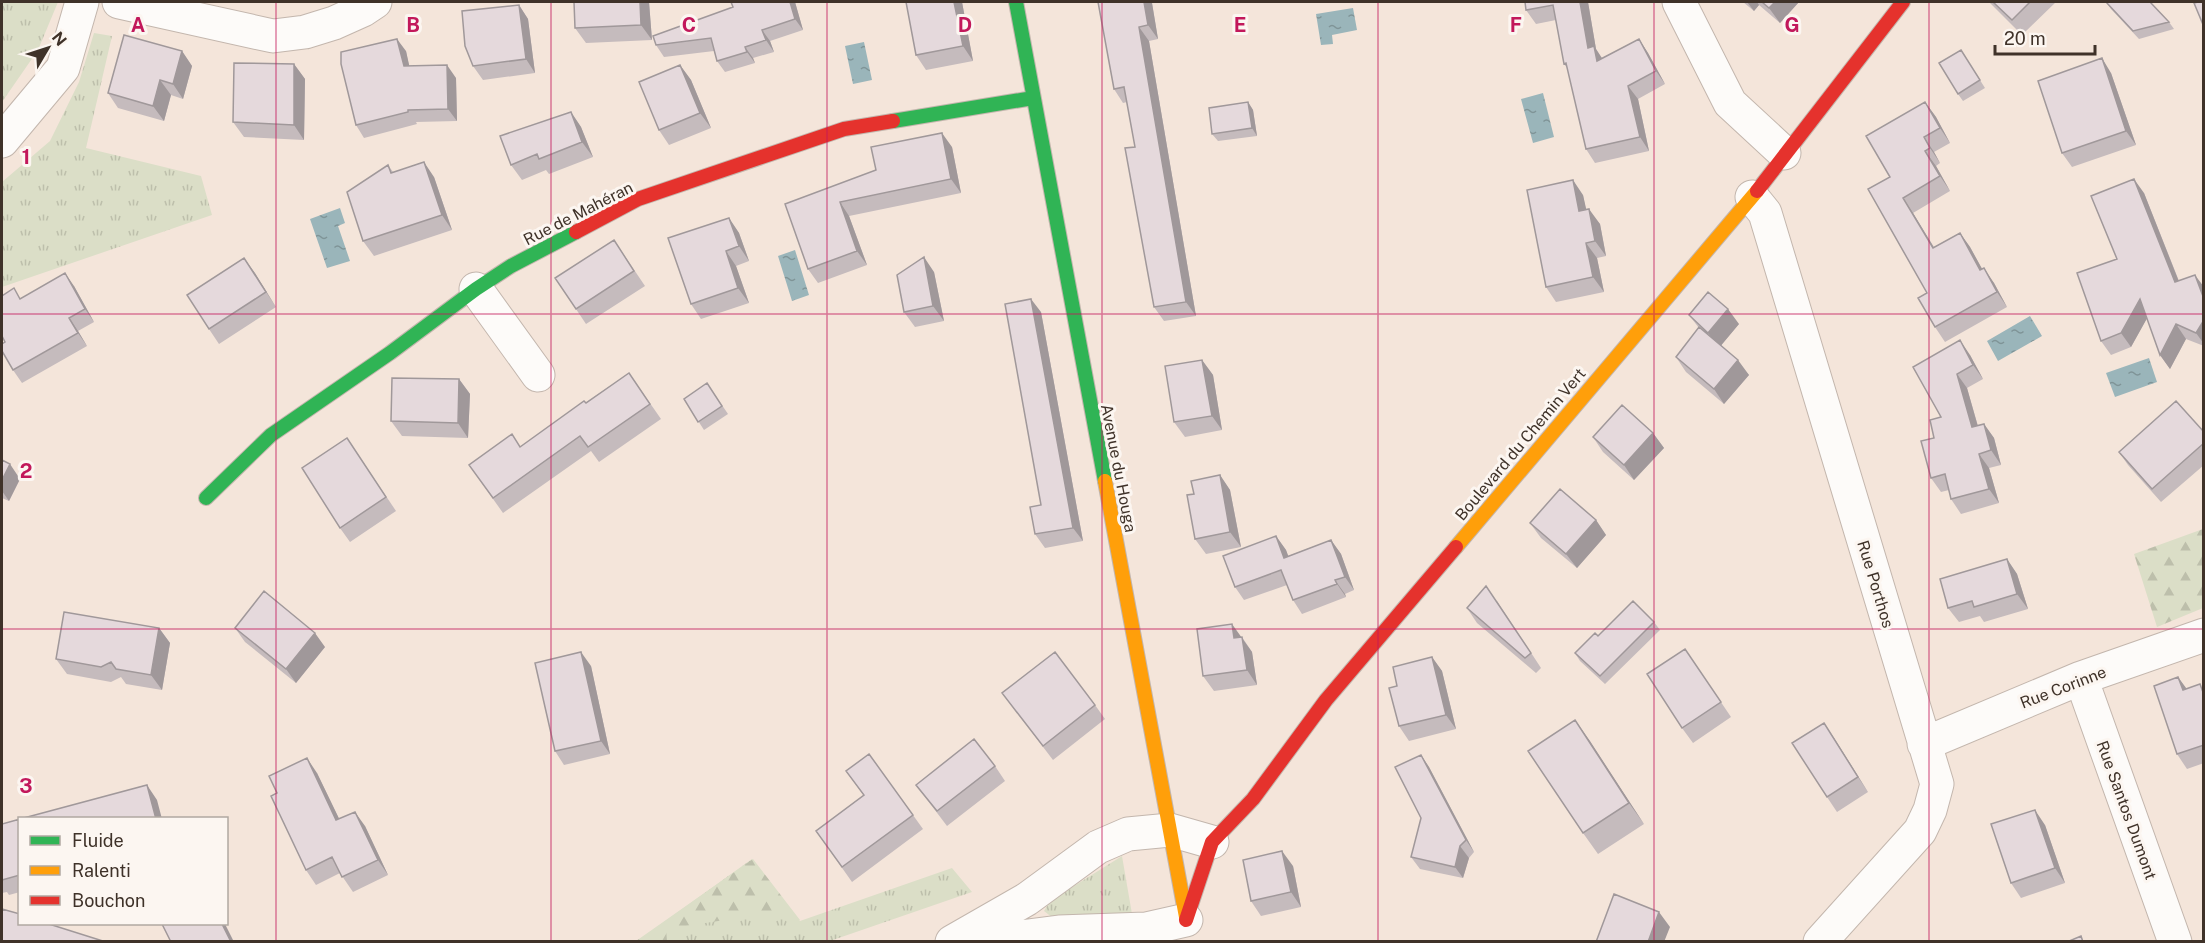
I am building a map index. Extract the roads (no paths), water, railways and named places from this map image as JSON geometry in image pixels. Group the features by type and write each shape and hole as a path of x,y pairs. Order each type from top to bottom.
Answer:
{"street":[{"path":"2,141 63,68 82,2"},
{"path":"119,2 273,36 305,32 334,23 375,2"},
{"name":"Avenue du Houga","path":"1016,2 1187,925"},
{"path":"1679,2 1730,104 1784,153"},
{"name":"Boulevard du Chemin Vert","path":"1187,925 1212,842 1252,799 1326,699 1752,197 1903,2"},
{"name":"Rue de Mahéran","path":"206,498 271,435 390,353 476,289 511,266 638,200 844,129 1033,98"},
{"name":"Rue Porthos","path":"1752,197 1765,213 1937,784 1930,810 1920,831 1820,942"},
{"path":"476,289 538,375"},
{"name":"Rue Corinne","path":"1924,744 2081,678 2204,635"},
{"name":"Rue Santos Dumont","path":"2081,678 2175,942"},
{"path":"952,942 1027,899 1098,847 1128,834 1170,830 1212,842"},
{"path":"984,942 1059,932 1187,925"}],"water":[{"path":"1353,8 1357,30 1332,35 1333,44 1321,45 1316,14"},
{"path":"864,42 872,80 853,84 845,46"},
{"path":"1543,93 1554,137 1533,143 1521,99"},
{"path":"340,208 345,223 338,226 350,261 327,268 310,219"},
{"path":"795,250 809,295 792,301 778,256"},
{"path":"2030,316 2042,336 1998,361 1987,341"},
{"path":"2149,358 2157,382 2115,397 2106,373"}]}
